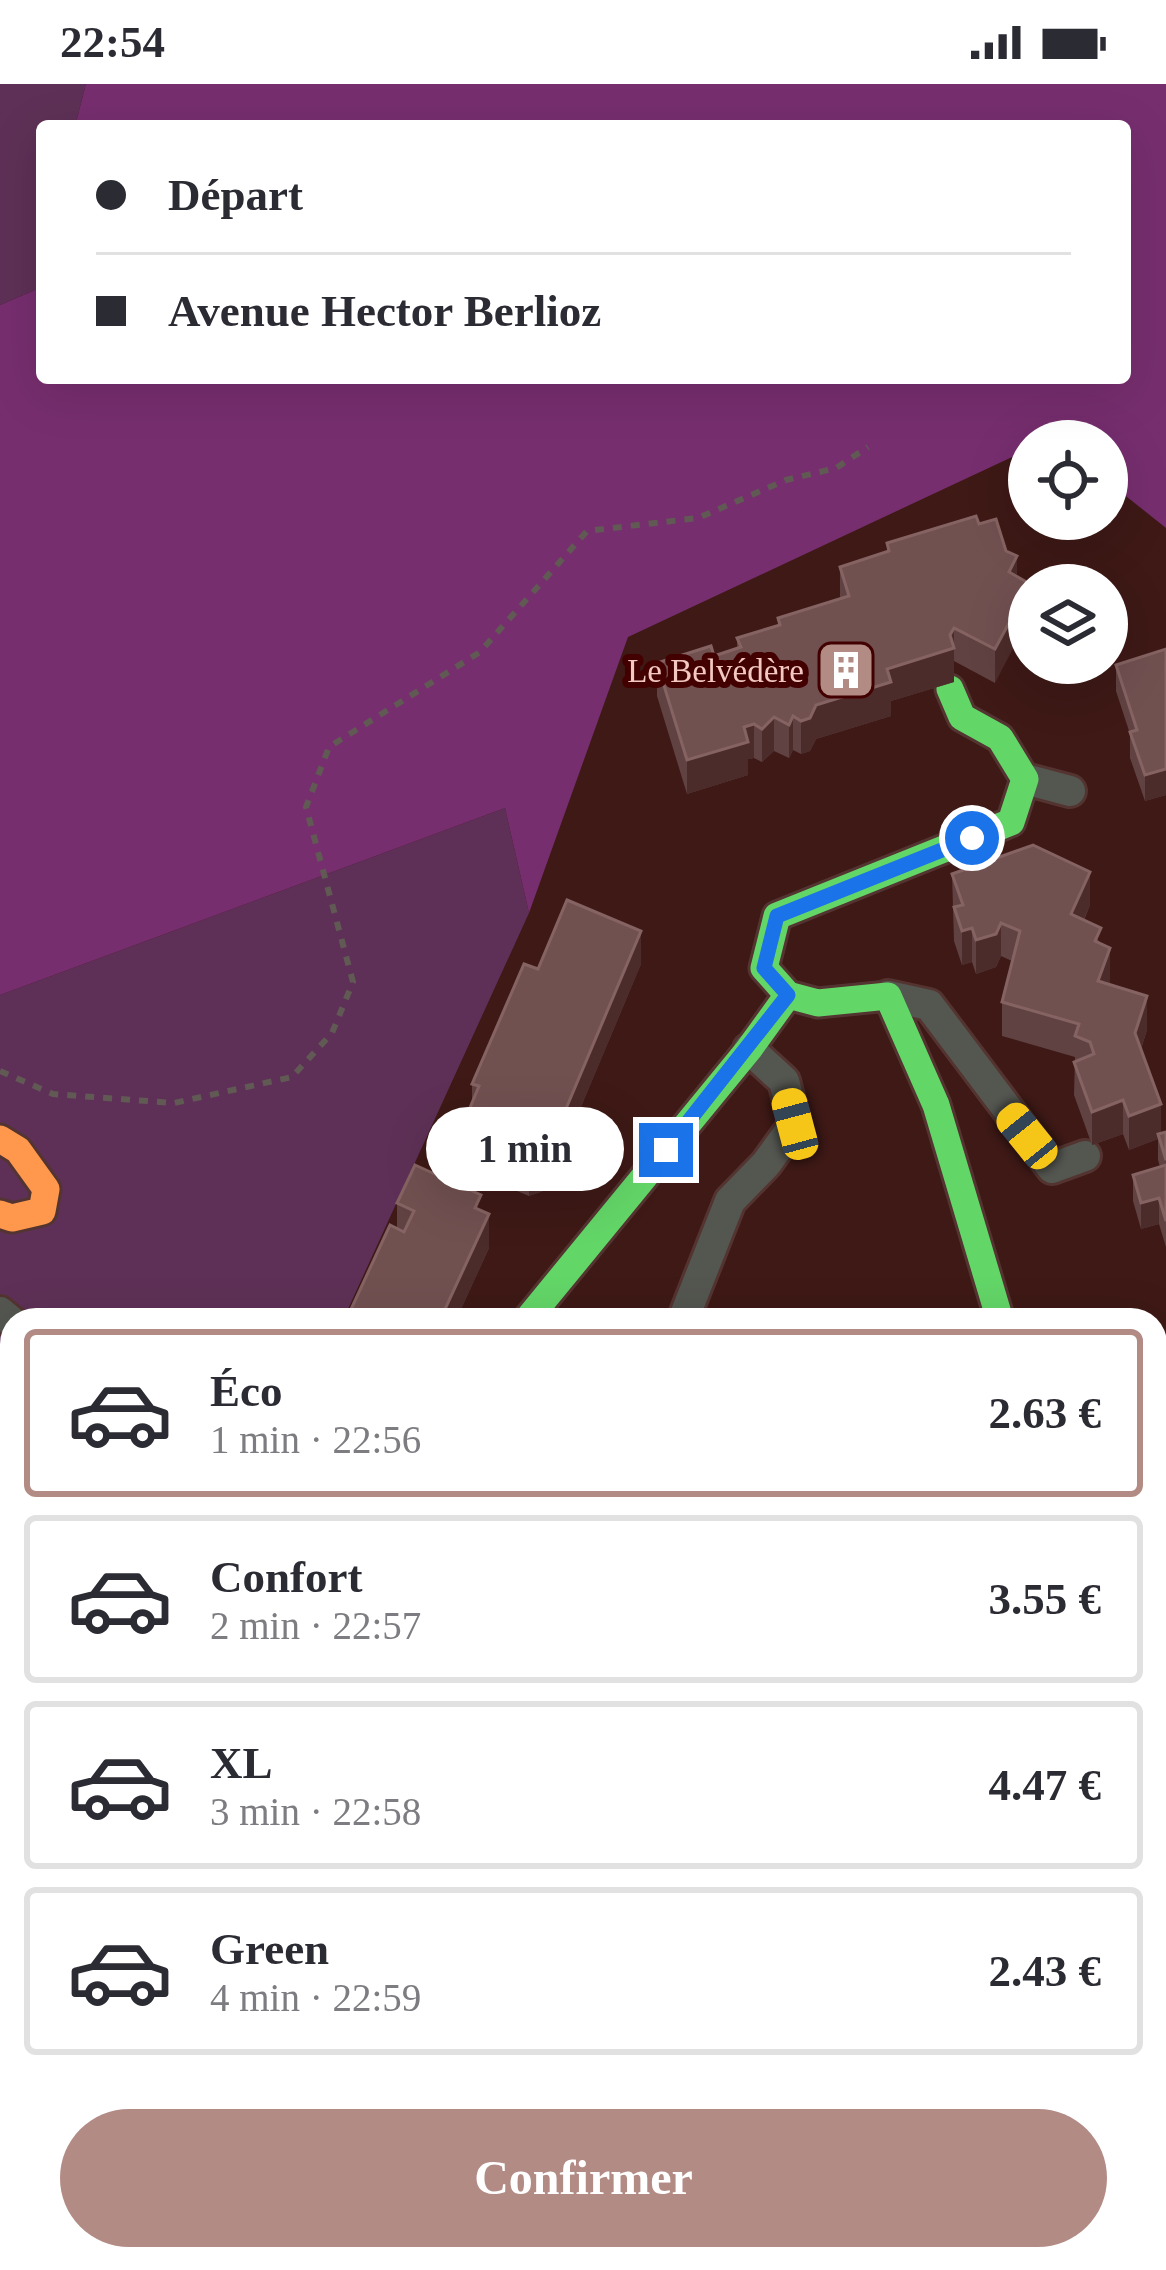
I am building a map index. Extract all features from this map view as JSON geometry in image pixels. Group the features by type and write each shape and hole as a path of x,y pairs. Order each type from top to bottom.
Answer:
{"street":[{"path":"950,689 962,717 1000,738 1024,779 1070,791"},
{"path":"1024,779 1012,822 777,916 764,968 788,995 818,1003 888,996 929,1005 1052,1168 1085,1156"},
{"path":"537,1308 788,995"},
{"path":"888,996 936,1105 996,1308"},
{"path":"688,1308 730,1201 766,1164 795,1124 784,1081 749,1048"},
{"path":"0,1139 18,1150 46,1189 42,1211 12,1217 0,1214"}],"path":[{"path":"0,1071 53,1094 173,1103 292,1077 332,1033 353,982 306,807 329,747 480,652 587,531 698,518 786,480 836,468 868,447"}],"shaded area":[{"path":"0,84 86,84 77,120 36,120 36,290 0,305"},
{"path":"86,84 1166,84 1166,528 1128,498 1128,420 1008,420 1008,459 628,637 529,913 505,808 0,995 0,305 36,290 36,384 1131,384 1131,120 77,120"},
{"path":"505,808 529,913 348,1308 0,1308 0,995"}],"building":[{"name":"Le Belvédère","path":"976,516 979,524 996,519 1006,551 1017,556 1008,564 1008,625 995,649 954,628 950,635 954,648 887,669 891,682 816,705 810,718 801,721 793,716 789,725 774,717 762,729 754,724 744,727 748,742 687,760 657,663 711,646 714,656 741,647 737,638 780,625 778,618 849,596 840,567 889,551 887,543"},
{"path":"1166,649 1166,769 1145,775 1130,732 1137,730 1122,684 1128,684 1128,661"},
{"path":"1033,845 1090,872 1071,914 1101,928 1095,941 1110,948 1098,981 1147,996 1135,1033 1161,1104 1129,1116 1123,1100 1092,1112 1074,1062 1094,1054 1090,1042 1075,1036 1079,1024 1002,1002 1020,931 1001,923 996,934 976,940 972,928 962,931 954,907 963,905 952,874"},
{"path":"567,900 641,931 546,1156 529,1163 491,1147 494,1141 462,1127 479,1086 472,1084 524,964 538,969"},
{"path":"1166,1132 1166,1160 1158,1134"},
{"path":"415,1165 481,1195 475,1208 489,1214 446,1308 352,1308 390,1225 404,1232 414,1211 397,1203"},
{"path":"1166,1165 1166,1221 1159,1198 1141,1203 1133,1175"}],"traffic: fast":[{"path":"788,995 764,968 777,916 1011,822 1025,779 1000,738 962,717 950,689"},
{"path":"788,995 818,1003 888,996 936,1105 996,1308"},
{"path":"537,1308 788,995"}],"traffic: slow":[{"path":"0,1139 18,1150 46,1189 42,1211 12,1218 0,1214"}],"place":[{"name":"Le Belvédère","path":"846,670"}],"route":[{"path":"666,1150 788,995 764,968 777,916 972,838"}]}
